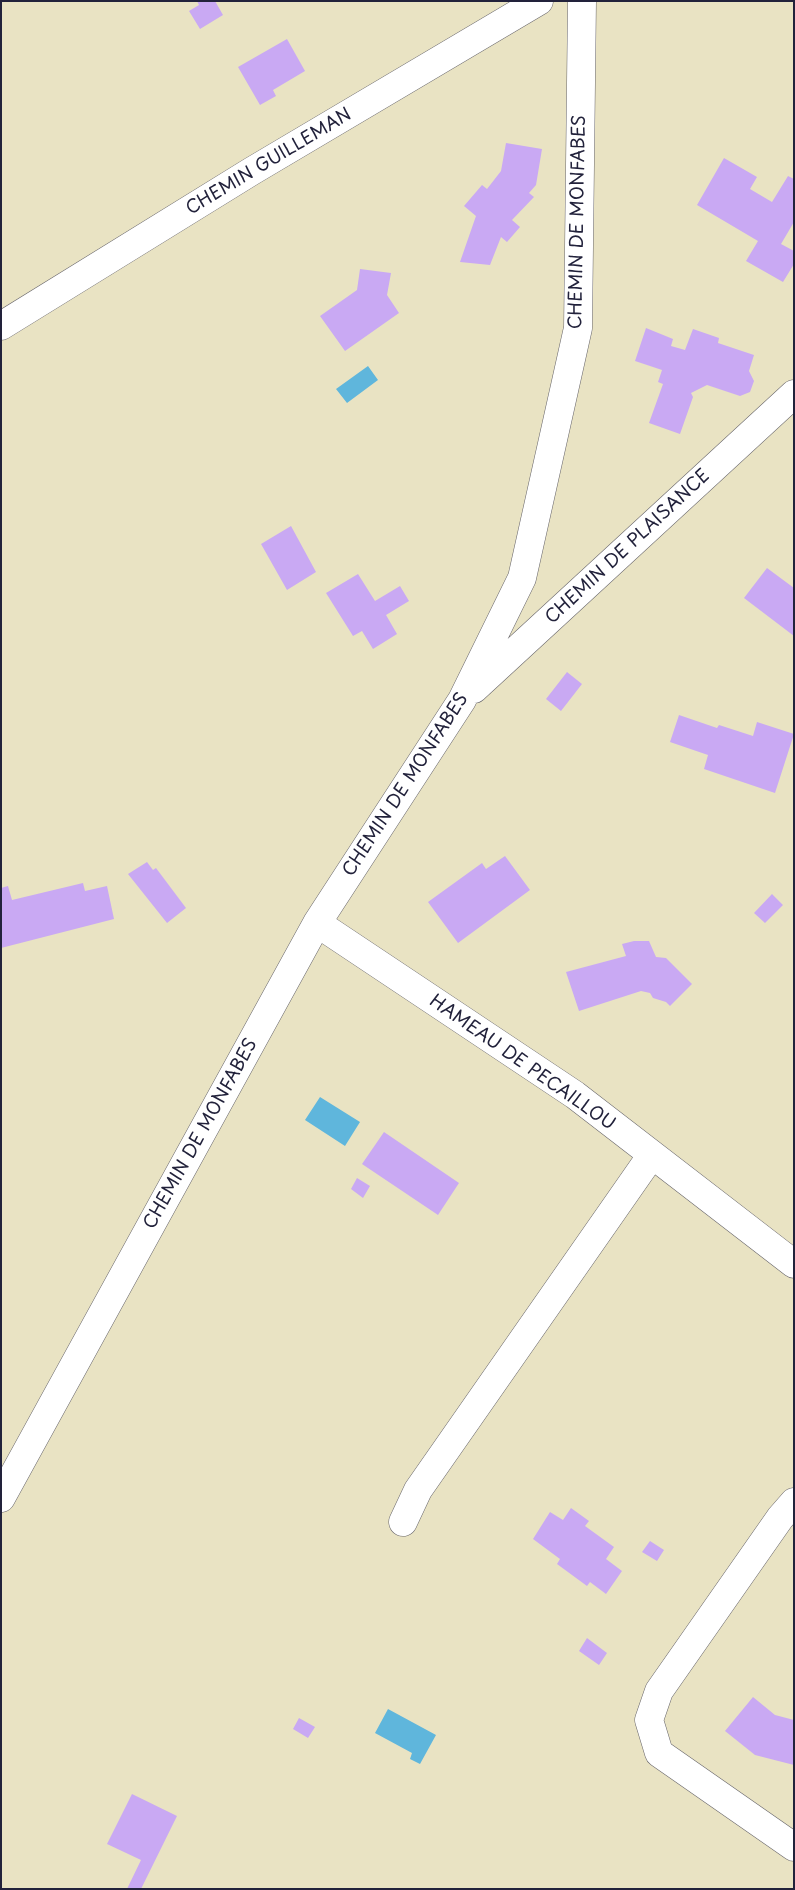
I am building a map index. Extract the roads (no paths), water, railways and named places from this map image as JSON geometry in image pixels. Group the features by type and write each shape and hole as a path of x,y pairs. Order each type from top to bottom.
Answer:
{"street":[{"name":"CHEMIN GUILLEMAN","path":"1,326 252,171 539,1"},
{"name":"CHEMIN DE MONFABES","path":"1,1498 317,923 462,700 522,578 578,328 582,1"},
{"name":"CHEMIN DE PLAISANCE","path":"462,700 782,418 794,394"},
{"name":"HAMEAU DE PECAILLOU","path":"317,923 575,1096 794,1264"},
{"path":"402,1522 418,1490 651,1156"},
{"path":"794,1502 659,1691 649,1720 659,1753 794,1847"}],"water":[{"path":"368,366 378,380 347,403 336,389"},
{"path":"320,1097 360,1122 345,1146 305,1120"},
{"path":"388,1709 436,1735 420,1764 410,1759 412,1753 375,1733"}]}
